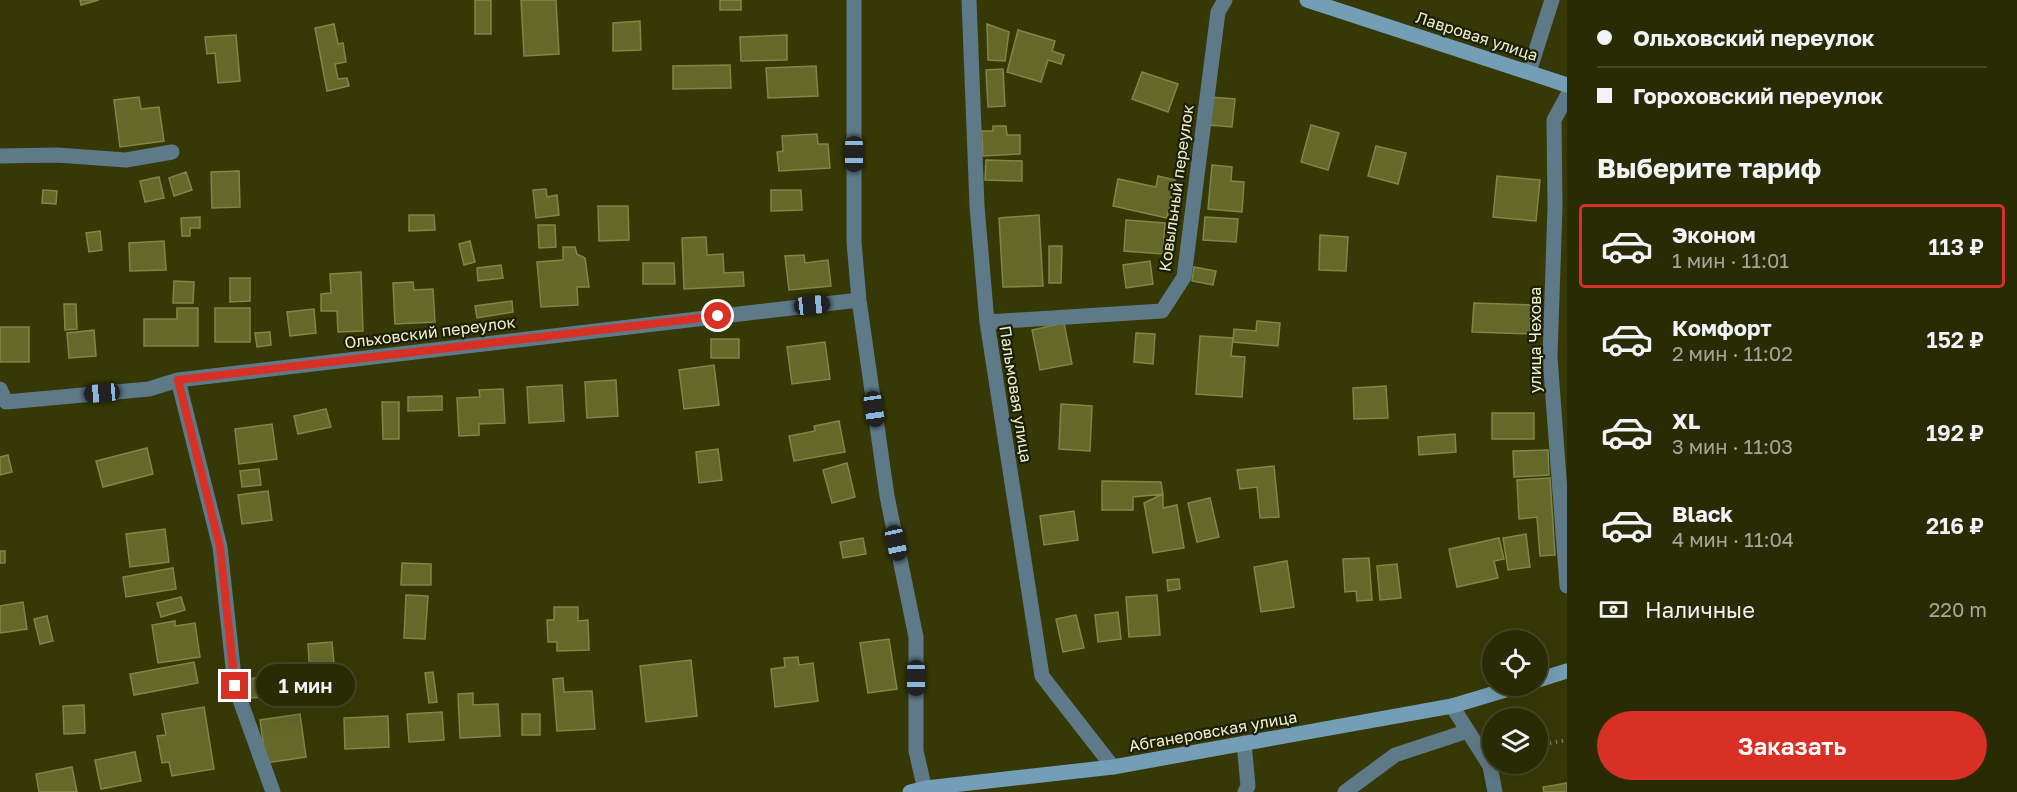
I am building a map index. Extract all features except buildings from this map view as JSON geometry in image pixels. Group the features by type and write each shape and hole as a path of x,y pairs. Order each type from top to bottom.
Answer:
{"street":[{"path":"854,0 854,242 887,496 916,637 916,751 922,791"},
{"name":"Пальмовая улица","path":"969,0 978,206 987,322 1041,676 1113,767"},
{"name":"Ковыльный переулок","path":"987,322 1162,311 1184,277 1218,12 1225,0"},
{"name":"Лавровая улица","path":"1307,0 1567,85"},
{"path":"1529,72 1552,0"},
{"name":"улица Чехова","path":"1567,96 1554,120 1555,207 1550,357 1567,586"},
{"path":"0,156 57,155 126,160 172,152"},
{"name":"Ольховский переулок","path":"3,395 149,389 178,380 860,300"},
{"path":"178,380 220,547 235,686 273,792"},
{"path":"1548,677 1567,671"},
{"name":"Абганеровская улица","path":"922,791 1113,767 1452,706 1486,696"},
{"path":"1452,706 1490,766 1496,792"},
{"path":"1345,792 1395,755 1468,731"},
{"path":"1244,743 1248,786 1245,792"}],"path":[{"path":"1548,743 1567,740"}],"route":[{"path":"235,686 220,547 178,380 718,316"}]}
